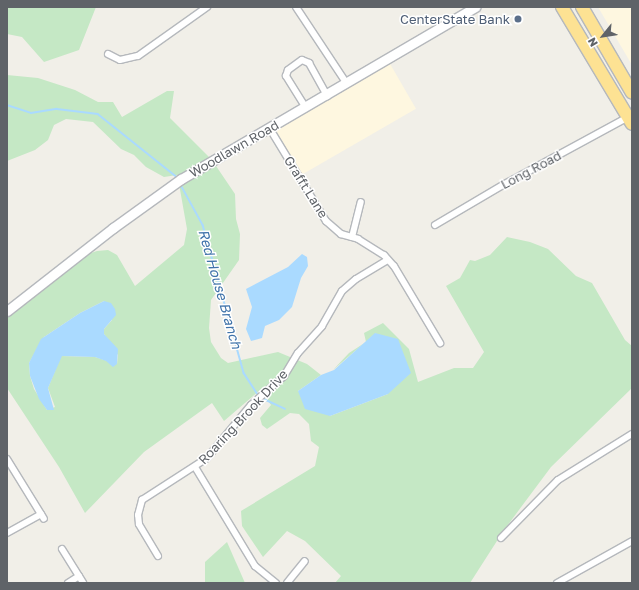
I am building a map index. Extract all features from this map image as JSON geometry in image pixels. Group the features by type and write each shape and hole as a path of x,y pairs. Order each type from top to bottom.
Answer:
{"highway":[{"path":"562,7 630,121"},
{"path":"582,7 632,93"}],"street":[{"path":"108,54 120,60 138,56 206,7"},
{"path":"296,7 347,84"},
{"name":"Woodlawn Road","path":"7,311 153,198 475,7"},
{"path":"306,108 286,76 288,70 302,60 308,63 327,96"},
{"name":"Long Road","path":"435,225 502,184 630,121"},
{"name":"Grafft Lane","path":"270,129 326,221 341,234 371,245 388,260 440,343"},
{"path":"352,237 361,202"},
{"name":"Roaring Brook Drive","path":"158,556 139,524 139,506 142,500 207,458 251,405 284,376 298,353 322,326 342,291 356,279 388,260"},
{"path":"501,538 558,480 632,434"},
{"path":"7,459 42,516 7,533"},
{"path":"195,467 255,566 276,583"},
{"path":"557,583 632,541"},
{"path":"62,549 83,583"},
{"path":"287,583 305,561"},
{"path":"68,583 79,576"}],"shaded area":[{"path":"598,7 632,7 632,65"},
{"path":"389,62 416,109 302,175 275,128"}],"green space":[{"path":"7,7 96,7 79,50 44,62 22,37 7,34"},
{"path":"7,75 38,78 75,90 98,102 113,102 122,117 167,91 174,91 170,118 211,159 178,178 177,175 164,177 146,167 134,155 121,149 93,122 66,119 54,125 48,140 35,150 7,161"},
{"path":"214,163 235,194 236,219 240,234 239,260 211,300 209,328 211,342 221,358 228,363 278,352 307,364 321,375 298,391 330,416 388,394 376,333 366,342 364,333 383,323 409,349 418,382 454,368 473,368 484,352 446,286 460,278 470,260 475,261 490,255 507,237 530,242 548,249 576,276 592,283 625,340 632,346 632,388 551,467 504,530 470,583 335,583 341,576 305,541 287,531 263,557 242,526 241,511 315,466 319,447 311,441 309,424 299,414 290,413 267,429 262,425 260,418 271,405 260,390 224,421 212,403 144,452 85,513 59,467 7,388 7,315 82,256 97,251 108,250 117,255 135,286 184,245 187,229 179,184","holes":["104,301 112,320 104,329 104,334 118,355 117,364 95,357 61,356 48,388 55,407 47,410 34,389 30,376 29,363 44,337 80,313"]},
{"path":"364,343 333,370 349,353"},
{"path":"227,542 245,583 205,583 205,562"}],"water":[{"path":"302,254 307,257 308,266 301,278 292,307 279,320 265,326 262,338 251,341 246,329 252,307 246,289 288,267"},
{"path":"104,301 111,303 115,309 116,315 104,329 104,334 118,349 117,364 113,367 106,361 95,357 62,356 48,388 54,410 47,410 39,399 30,376 29,363 41,339 80,313"},
{"path":"375,333 398,339 411,373 388,394 330,416 305,409 298,391 321,375 334,370"}],"waterway":[{"name":"Red House Branch","path":"7,105 31,113 57,109 98,114 177,177"},
{"name":"Red House Branch","path":"181,185 203,225 244,373 257,393"},
{"name":"Red House Branch","path":"264,399 285,409"}],"place":[{"name":"CenterState Bank","path":"518,19"}]}
